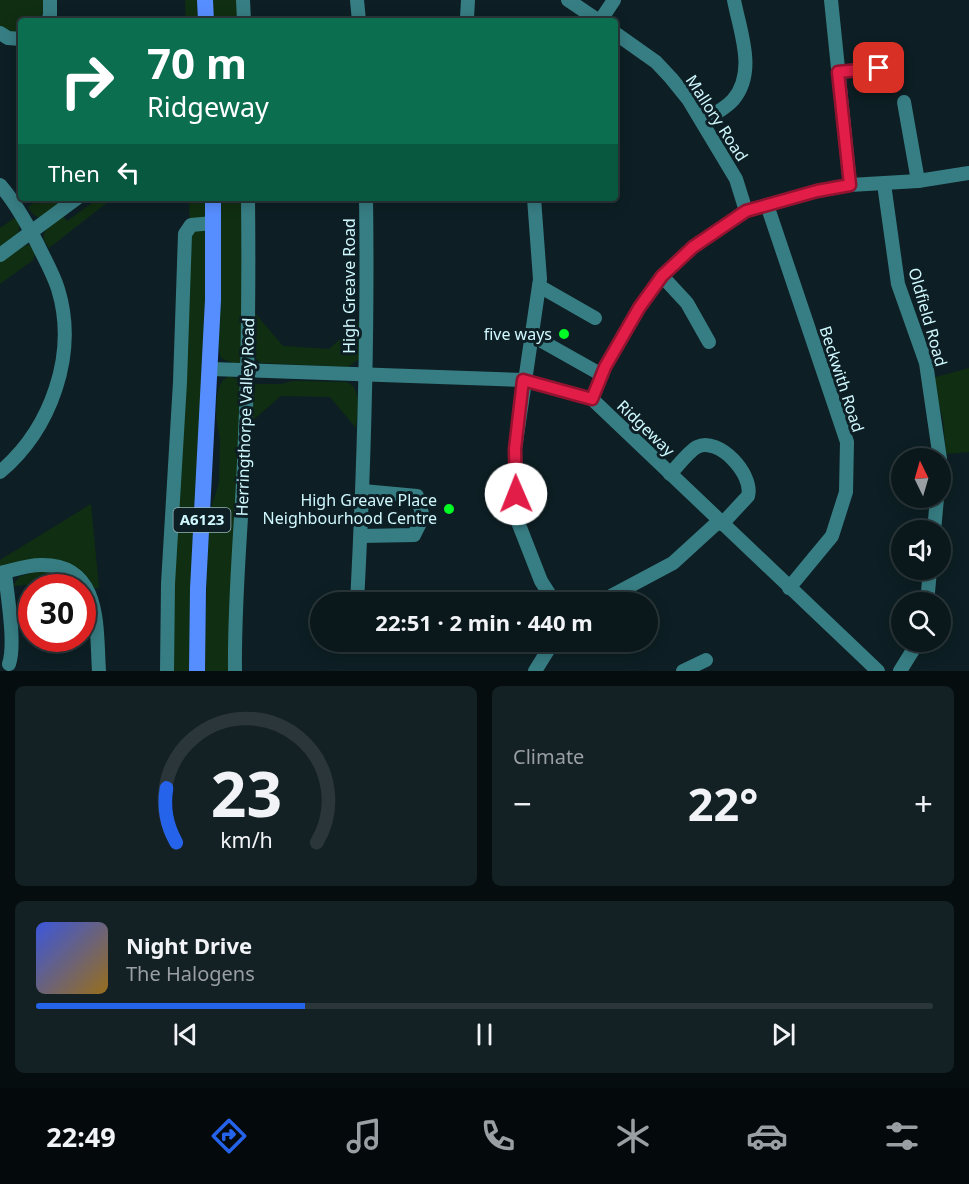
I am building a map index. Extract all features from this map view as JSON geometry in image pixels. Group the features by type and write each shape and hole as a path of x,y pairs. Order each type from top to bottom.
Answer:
{"main road":[{"path":"205,0 206,18"},
{"name":"A6123","path":"197,671 198,589 211,369 213,201"}],"street":[{"path":"49,18 50,0"},
{"path":"243,0 244,18"},
{"path":"357,0 359,18"},
{"path":"467,18 468,0"},
{"path":"568,0 595,18"},
{"path":"602,18 614,0"},
{"path":"702,121 724,109 732,101 746,75 746,60 734,0"},
{"path":"831,0 850,185"},
{"path":"0,33 8,38 18,39"},
{"name":"Mallory Road","path":"618,35 656,62 671,78 702,121 736,179 746,211"},
{"path":"838,72 879,68"},
{"path":"904,102 918,181"},
{"path":"592,399 602,375 639,308 662,276 693,247 746,211 850,185 968,177"},
{"name":"Oldfield Road","path":"884,184 898,284 926,363 938,448"},
{"path":"0,185 17,207 31,232 58,289 62,307 62,354 55,392 36,432 0,472"},
{"path":"0,255 72,201"},
{"name":"Herringthorpe Valley Road","path":"235,671 235,596 243,499 248,371 248,201"},
{"name":"High Greave Road","path":"358,592 363,491 367,319 366,201"},
{"path":"534,201 538,286 515,449 516,517 541,581 548,592"},
{"name":"Beckwith Road","path":"767,205 847,442 846,492 832,536 789,588"},
{"path":"167,671 168,584 180,382 185,234 190,225 213,223"},
{"path":"662,276 687,303 709,342"},
{"path":"538,286 595,318"},
{"path":"531,335 602,375"},
{"name":"Ridgeway","path":"211,369 523,380 592,399 878,671"},
{"path":"619,592 673,563 720,523 748,496 750,491 745,476 734,458 710,445 698,447 669,474"},
{"path":"361,536 414,535 423,517 417,496 363,491"},
{"path":"9,664 11,638 2,573 40,565 53,566 68,570 81,578 88,589 93,602 99,671"},
{"path":"535,671 547,652"},
{"path":"900,671 912,652"},
{"path":"683,671 706,660"}],"green space":[{"path":"0,0 44,0 46,10 40,18 18,18 18,34 0,27"},
{"path":"185,0 197,0 198,18 186,18"},
{"path":"212,0 237,0 237,18 214,18"},
{"path":"36,201 57,201 60,205 43,217 36,216 28,207"},
{"path":"95,201 109,201 49,248 44,238 46,230 63,216 67,221"},
{"path":"189,201 206,201 205,326 190,671 173,671 172,631 190,236"},
{"path":"219,201 242,201 243,358 239,363 232,363 221,358 219,349"},
{"path":"16,217 20,223 18,235 0,249 0,228"},
{"path":"26,245 31,245 35,254 33,260 0,284 0,262"},
{"path":"254,312 283,346 329,349 359,322 359,359 348,367 260,363 255,357"},
{"path":"969,368 969,452 951,454 951,448 945,448 943,420 932,378"},
{"path":"230,376 242,381 230,671 204,671 209,514 219,483 220,439 216,417 217,396 220,385"},
{"path":"293,381 346,382 351,385 355,389 358,401 356,428 330,397 281,396 252,421 255,384 281,384"},
{"path":"91,504 99,588 96,588 96,574 83,574 80,571 0,569 0,560"},
{"path":"35,571 63,574 27,574"}],"place":[{"name":"five ways","path":"564,334"},
{"name":"High Greave Place Neighbourhood Centre","path":"449,509"}],"route":[{"path":"516,494 515,449 523,380 592,399 605,367 639,308 662,276 693,247 746,211 817,191 850,185 838,72 879,68"}]}
